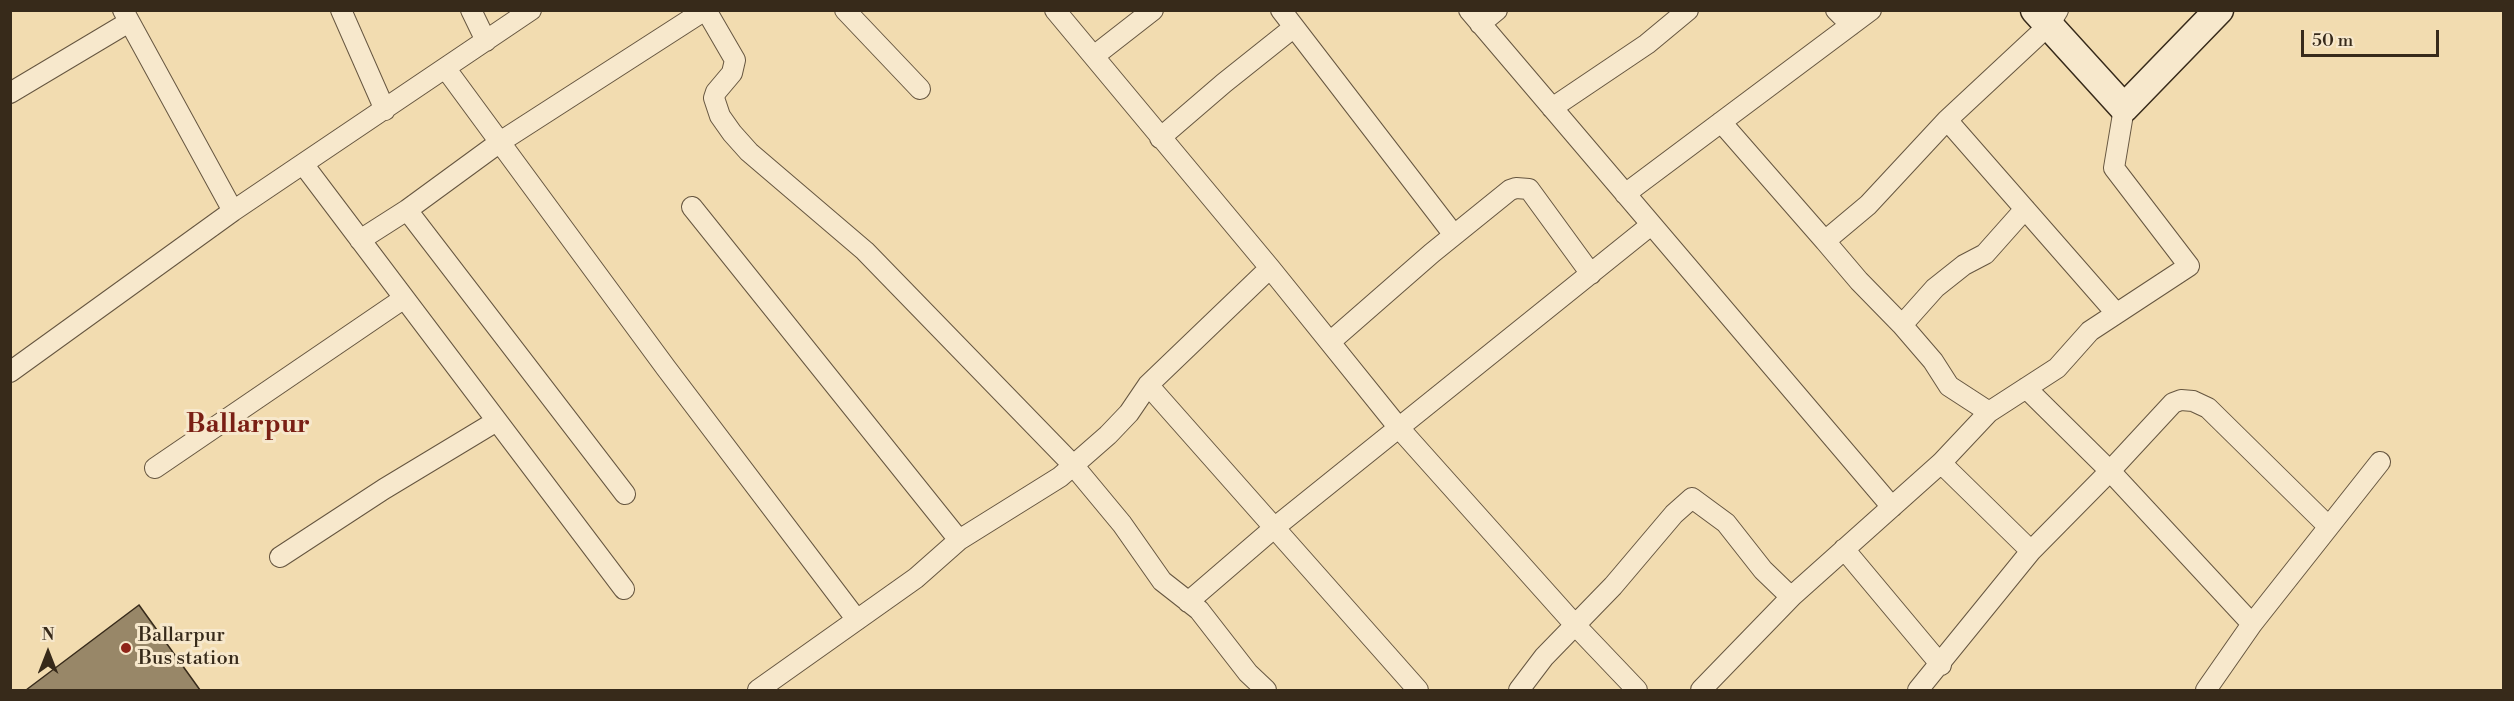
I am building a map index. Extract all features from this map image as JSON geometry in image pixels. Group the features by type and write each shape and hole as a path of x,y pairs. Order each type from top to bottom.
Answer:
{"street":[{"path":"341,10 385,110"},
{"path":"471,10 486,41"},
{"path":"10,372 233,211 531,10"},
{"path":"360,240 407,210 500,142 705,10 735,60 732,73 716,92 714,98 720,116 732,133 748,152 865,251 1073,465 1122,524 1162,581 1199,610 1248,674 1266,690"},
{"path":"844,10 920,89"},
{"path":"1055,10 1270,268 1399,428 1576,626 1637,690"},
{"path":"1094,56 1153,10"},
{"path":"1281,10 1454,235"},
{"path":"1497,10 1475,17 1892,507"},
{"path":"1552,108 1647,44 1688,10"},
{"path":"1836,10 1851,25"},
{"path":"1625,194 1871,10"},
{"path":"1519,690 1544,657 1613,586 1674,513 1692,498 1726,523 1763,570 1791,597 1941,463 1989,412 2057,368 2090,331 2189,266 2114,168 2124,108 2219,10"},
{"path":"10,93 126,16 233,211"},
{"path":"1825,242 1868,205 1908,159 2047,16 2124,108"},
{"path":"1160,138 1293,28"},
{"path":"446,69 666,368 857,620"},
{"path":"1947,120 2116,313"},
{"path":"1721,122 1859,281 1902,325 1933,362 1949,386 1989,412"},
{"path":"303,164 495,422 624,589"},
{"path":"1330,342 1510,190 1522,187 1529,189 1591,274"},
{"path":"692,207 959,540"},
{"path":"1902,325 1935,288 1964,265 1985,254 2025,209"},
{"path":"407,210 625,494"},
{"path":"1188,602 1274,528 1651,225"},
{"path":"758,690 916,578 959,540 1060,477 1129,413 1148,385 1270,268"},
{"path":"155,468 403,299"},
{"path":"1148,385 1418,690"},
{"path":"2026,388 2110,471 2252,624"},
{"path":"1918,690 1941,665 2031,551 2173,403 2181,400 2193,401 2208,408 2328,526"},
{"path":"280,557 384,489 495,422"},
{"path":"2206,690 2252,624 2380,462"},
{"path":"1941,463 2031,551"},
{"path":"1844,549 1941,665"},
{"path":"1701,690 1796,592"}],"building":[{"name":"Ballarpur Bus station","path":"139,605 200,690 26,690"}],"place":[{"name":"Ballarpur Bus station","path":"126,648"}],"district":[{"name":"Ballarpur","path":"248,426"}]}
